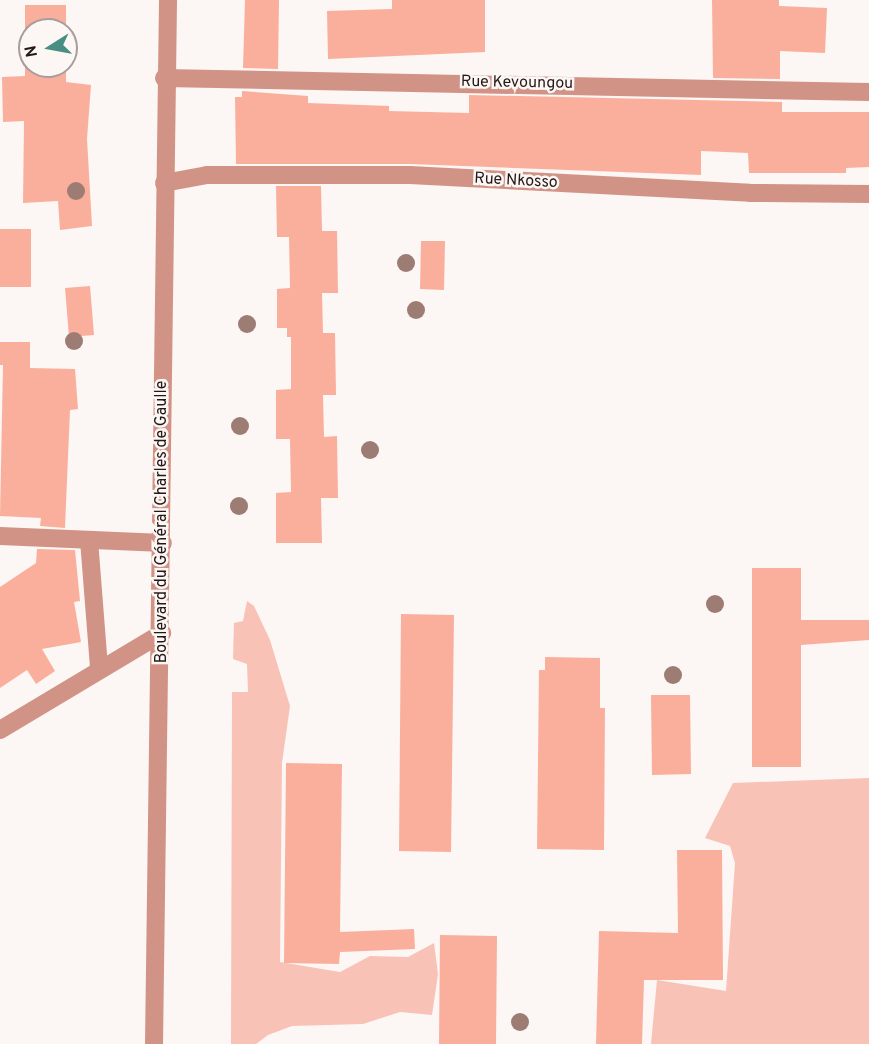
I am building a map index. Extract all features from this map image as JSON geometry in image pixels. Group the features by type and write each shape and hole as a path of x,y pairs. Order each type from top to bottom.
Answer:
{"street":[{"name":"Boulevard du Général Charles de Gaulle","path":"153,1044 162,633 164,78 168,0"},
{"name":"Rue Kevoungou","path":"164,78 869,92"},
{"name":"Rue Nkosso","path":"164,183 207,175 411,175 750,193 869,194"},
{"path":"0,536 163,543"},
{"path":"89,540 99,667"},
{"path":"0,730 99,667 162,633"}],"shaded area":[{"path":"247,601 254,606 270,640 290,706 282,763 280,962 340,972 370,956 408,957 434,943 438,974 432,1015 400,1012 363,1024 292,1026 268,1035 256,1044 231,1044 232,692 248,692 247,664 233,659 234,623 243,621"},
{"path":"869,778 869,1044 651,1044 657,980 726,991 735,863 730,846 705,838 733,783"}],"building":[{"path":"245,0 279,0 278,69 243,68"},
{"path":"392,0 485,0 485,52 328,59 327,11 392,9"},
{"path":"712,0 779,0 779,6 827,8 825,53 780,51 780,79 713,78"},
{"path":"25,5 66,5 66,18 25,18"},
{"path":"2,77 66,78 66,82 91,85 87,139 92,226 60,230 58,201 23,203 24,121 3,122"},
{"path":"242,91 308,96 308,103 389,106 389,111 469,113 469,95 782,102 782,112 869,112 869,167 846,168 846,173 749,173 748,153 701,151 701,175 410,164 236,164 235,97 242,97"},
{"path":"276,186 321,186 322,231 337,231 338,293 322,293 323,333 335,333 336,395 323,395 324,437 337,436 338,498 321,498 322,543 276,543 276,493 291,492 290,439 276,439 276,390 291,389 291,337 287,337 287,328 277,328 277,289 290,288 289,237 277,237"},
{"path":"0,229 31,229 31,287 0,287"},
{"path":"421,241 445,241 444,290 420,289"},
{"path":"90,286 94,335 69,337 65,288"},
{"path":"0,342 30,342 30,368 75,369 78,409 70,410 65,528 40,526 41,518 0,516 3,365 0,365"},
{"path":"37,549 75,550 80,601 74,602 81,642 42,649 55,671 36,684 27,670 0,688 0,587 36,563"},
{"path":"752,568 801,568 801,620 869,620 869,640 801,645 801,767 752,767"},
{"path":"401,614 454,615 451,852 399,851"},
{"path":"545,657 600,658 600,708 605,708 604,850 537,849 539,670 545,670"},
{"path":"651,695 690,695 691,774 652,775"},
{"path":"286,763 342,764 340,932 414,929 415,949 340,952 339,964 284,963"},
{"path":"677,850 722,850 723,980 644,980 642,1044 596,1044 599,931 678,933"},
{"path":"440,935 497,936 496,1044 439,1044"}]}
